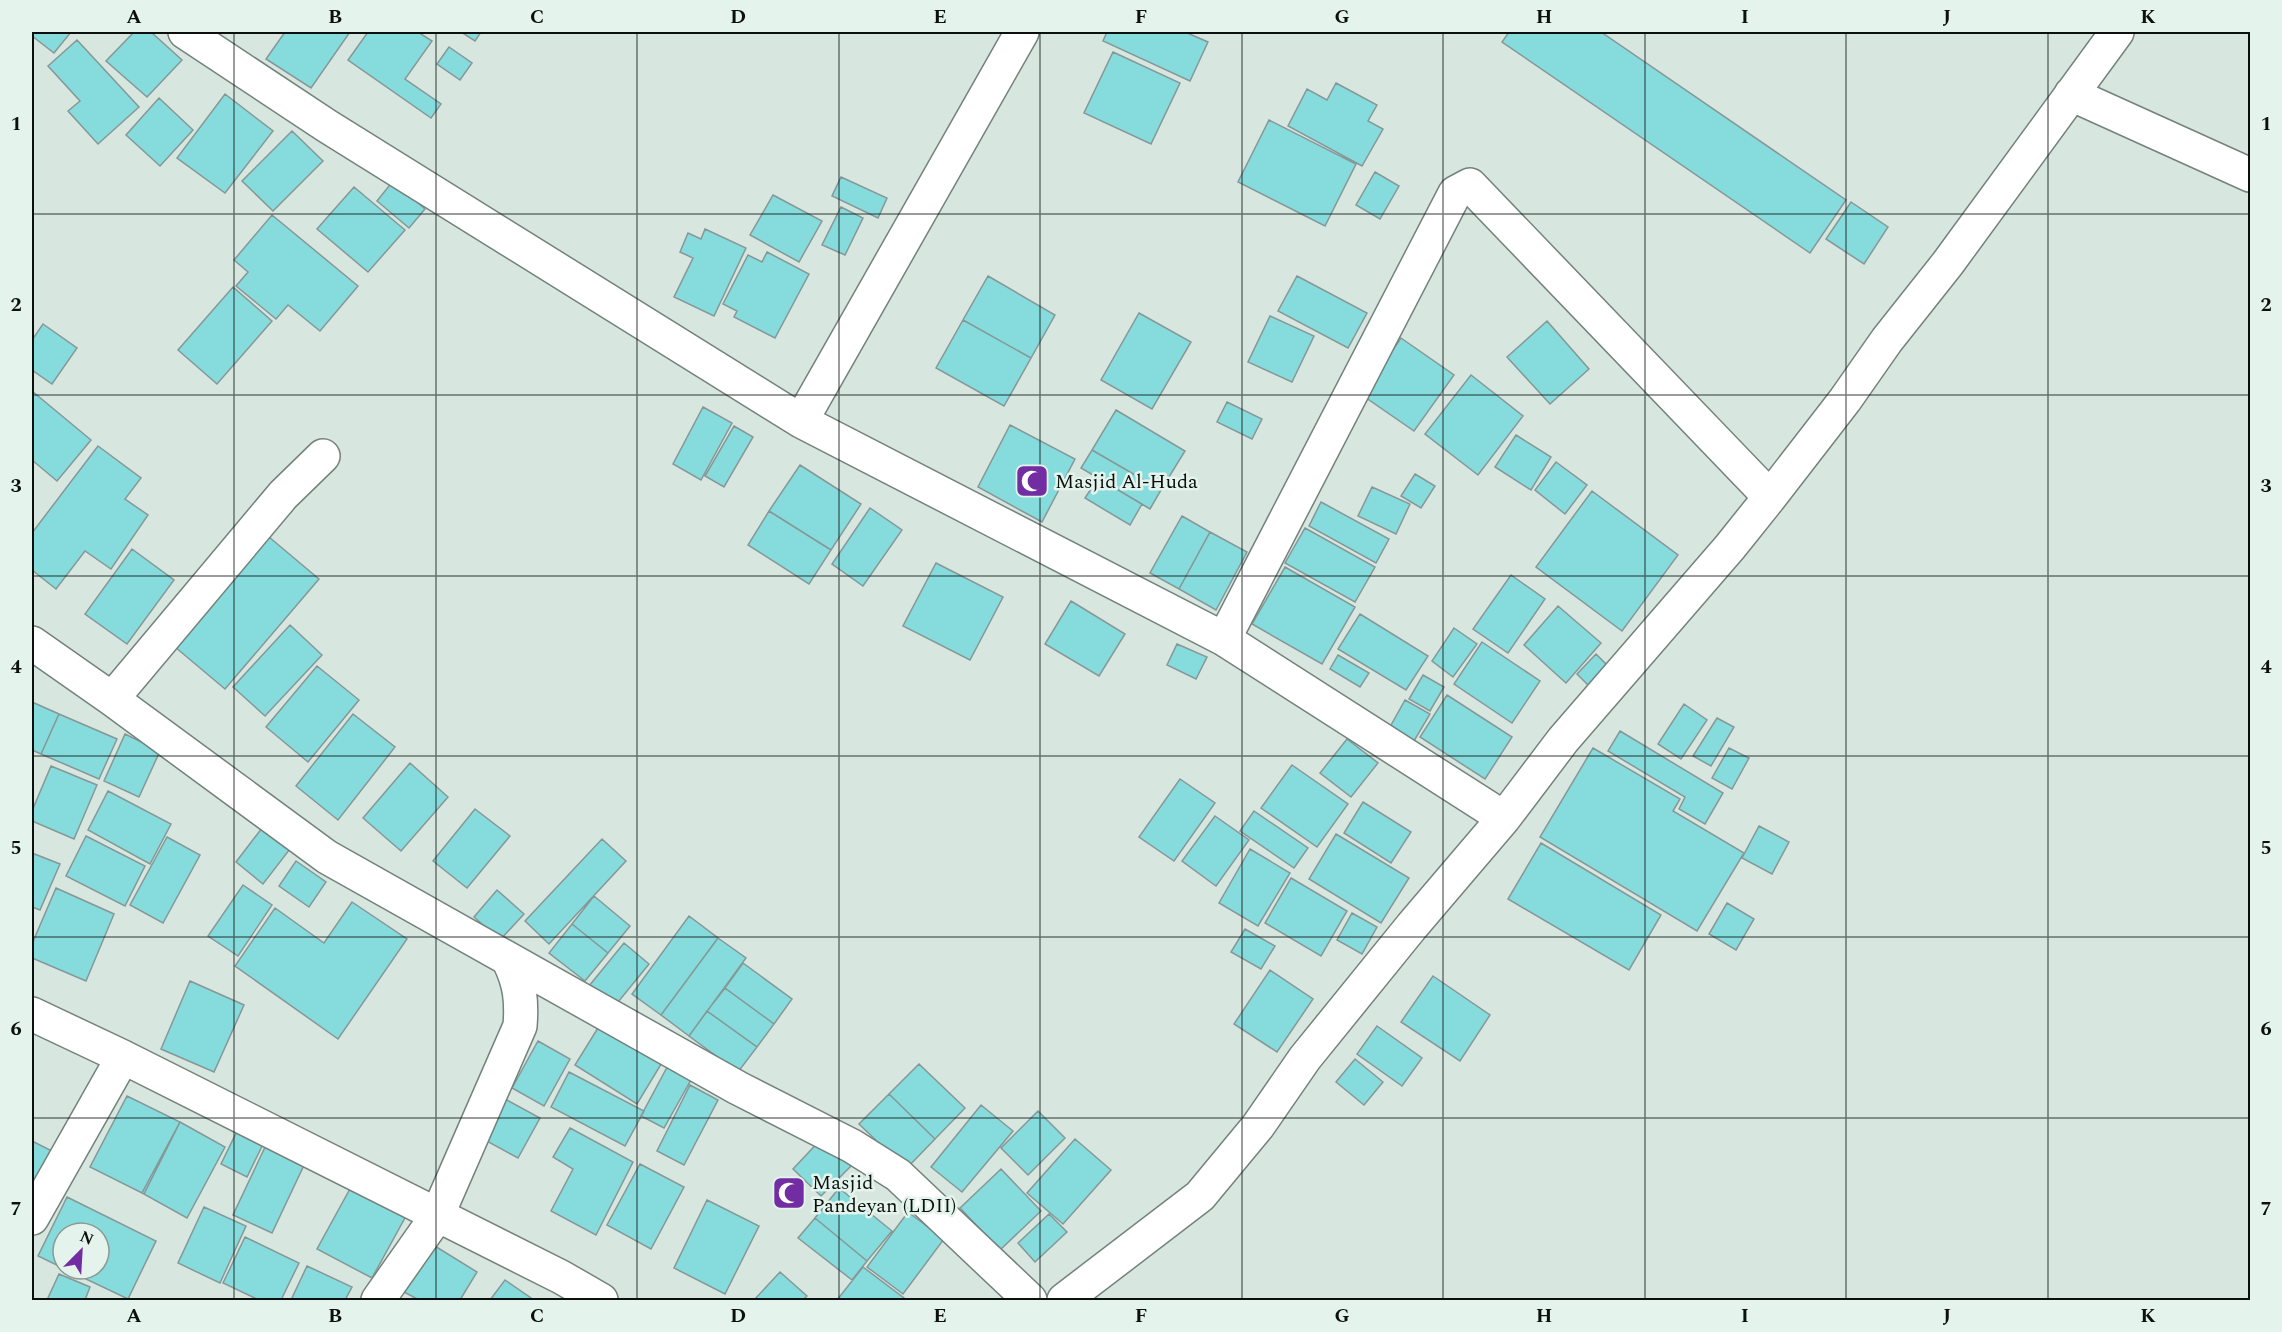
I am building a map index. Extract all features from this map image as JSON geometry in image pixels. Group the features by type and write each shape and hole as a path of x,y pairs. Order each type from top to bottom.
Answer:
{"street":[{"path":"185,32 327,126 801,421 1224,639 1504,818"},
{"path":"801,421 1022,32"},
{"path":"1064,1300 1200,1196 1258,1126 1305,1058 1412,926 1504,818 1563,740 1730,547 1770,497 1948,263 2117,32"},
{"path":"2071,94 2250,175"},
{"path":"1224,639 1455,193 1470,185 1770,497"},
{"path":"112,699 283,495 323,456"},
{"path":"32,643 327,857 738,1088 877,1161 898,1175 1030,1300"},
{"path":"378,1300 436,1216 520,1026 522,1005 518,980 509,961"},
{"path":"32,1014 123,1057 561,1277 601,1300"},
{"path":"32,1218 123,1057"}],"building":[{"path":"32,32 71,32 54,53 32,36"},
{"path":"134,32 151,32 182,60 147,97 106,61"},
{"path":"285,32 350,32 311,88 266,59"},
{"path":"368,32 418,32 432,41 405,79 441,104 431,118 348,60"},
{"path":"461,32 481,32 475,41"},
{"path":"1107,32 1185,32 1208,42 1190,81 1103,41"},
{"path":"1509,32 1601,32 1846,200 1810,253 1502,42"},
{"path":"77,40 139,107 98,144 68,111 80,101 48,66"},
{"path":"449,47 472,63 460,80 437,64"},
{"path":"1113,52 1180,83 1151,144 1084,113"},
{"path":"1336,83 1377,105 1368,121 1383,129 1362,166 1288,126 1307,89 1327,100"},
{"path":"225,94 273,131 225,193 177,158"},
{"path":"159,98 193,130 160,166 126,135"},
{"path":"1269,120 1356,164 1325,226 1238,182"},
{"path":"292,131 323,161 273,211 242,181"},
{"path":"1375,172 1399,186 1380,219 1356,205"},
{"path":"841,177 887,198 878,218 832,196"},
{"path":"393,181 425,209 409,228 377,201"},
{"path":"354,187 405,230 368,272 317,229"},
{"path":"773,195 822,221 799,262 750,235"},
{"path":"1851,202 1888,227 1864,264 1826,239"},
{"path":"841,207 863,218 845,255 822,245"},
{"path":"272,215 358,286 320,331 288,305 276,319 236,286 248,272 234,260"},
{"path":"705,229 746,248 714,316 674,297 693,258 680,252 688,233 701,239"},
{"path":"767,252 809,274 775,338 734,317 737,311 723,304 748,255 762,262"},
{"path":"988,276 1055,315 1031,358 963,320"},
{"path":"1297,276 1367,313 1348,348 1278,311"},
{"path":"233,287 272,321 217,384 178,350"},
{"path":"1139,313 1191,342 1152,409 1101,380"},
{"path":"1270,316 1314,336 1292,382 1248,362"},
{"path":"963,320 1031,358 1004,406 936,368"},
{"path":"1547,321 1589,369 1550,404 1507,357"},
{"path":"43,324 77,348 52,384 32,370 32,340"},
{"path":"1401,338 1454,375 1414,431 1362,395"},
{"path":"1471,375 1523,416 1478,475 1425,434"},
{"path":"32,391 91,440 57,481 32,460"},
{"path":"1227,402 1262,419 1252,439 1217,422"},
{"path":"703,407 732,423 701,480 673,464"},
{"path":"1116,410 1185,451 1161,490 1092,450"},
{"path":"1010,425 1075,459 1042,522 978,487"},
{"path":"734,426 753,437 724,487 705,476"},
{"path":"1516,435 1551,457 1531,490 1495,467"},
{"path":"98,446 141,478 125,499 148,515 111,569 85,551 56,589 32,570 32,533"},
{"path":"1092,450 1161,490 1150,509 1081,468"},
{"path":"1556,462 1587,485 1565,514 1535,490"},
{"path":"800,465 861,504 831,550 769,511"},
{"path":"1415,474 1435,486 1421,508 1401,496"},
{"path":"1098,478 1142,504 1130,525 1085,498"},
{"path":"1372,487 1410,504 1396,534 1358,516"},
{"path":"1592,491 1678,555 1622,631 1536,567"},
{"path":"1321,502 1389,539 1376,563 1309,526"},
{"path":"870,508 902,530 863,586 832,564"},
{"path":"769,511 831,550 809,584 748,545"},
{"path":"1182,516 1210,532 1179,589 1150,573"},
{"path":"1305,528 1375,567 1355,602 1285,563"},
{"path":"1210,532 1247,552 1216,610 1179,589"},
{"path":"269,537 319,579 225,689 175,647"},
{"path":"132,549 174,580 127,644 85,614"},
{"path":"936,563 1003,597 970,660 903,626"},
{"path":"1285,567 1355,607 1322,664 1252,624"},
{"path":"1511,575 1545,599 1508,653 1473,629"},
{"path":"1071,601 1125,634 1099,676 1045,644"},
{"path":"1558,606 1601,643 1566,683 1524,645"},
{"path":"1360,614 1428,656 1406,690 1338,649"},
{"path":"290,625 322,655 265,716 233,687"},
{"path":"1454,628 1477,644 1453,677 1432,661"},
{"path":"1482,642 1540,681 1512,723 1454,684"},
{"path":"1177,644 1207,657 1196,679 1167,665"},
{"path":"1596,654 1610,668 1591,688 1577,674"},
{"path":"1338,655 1369,673 1360,687 1330,669"},
{"path":"317,666 359,700 308,762 266,727"},
{"path":"1423,675 1444,687 1430,711 1409,699"},
{"path":"1447,695 1512,737 1485,779 1420,737"},
{"path":"1405,700 1430,714 1414,741 1390,727"},
{"path":"32,702 59,714 41,754 32,750"},
{"path":"1684,704 1707,720 1681,759 1658,744"},
{"path":"59,714 117,739 99,779 41,754"},
{"path":"353,714 395,747 338,820 296,786"},
{"path":"1717,718 1734,727 1711,766 1693,756"},
{"path":"1620,731 1723,793 1705,824 1679,809 1685,797 1608,751"},
{"path":"125,734 160,751 139,797 104,781"},
{"path":"1347,739 1378,763 1351,797 1320,773"},
{"path":"1593,748 1680,799 1673,811 1744,853 1697,931 1540,837"},
{"path":"1729,748 1749,758 1732,789 1712,778"},
{"path":"410,763 448,797 401,851 363,818"},
{"path":"1292,765 1348,804 1317,847 1261,808"},
{"path":"51,766 97,785 74,839 32,821 32,811"},
{"path":"1180,779 1215,803 1174,861 1139,837"},
{"path":"108,791 171,824 150,864 88,830"},
{"path":"1363,802 1411,832 1391,863 1344,833"},
{"path":"475,809 510,836 467,888 433,861"},
{"path":"1254,811 1308,848 1294,868 1240,831"},
{"path":"1215,816 1249,840 1216,886 1182,861"},
{"path":"1759,826 1789,842 1772,874 1742,858"},
{"path":"262,828 290,849 263,884 236,862"},
{"path":"1336,834 1409,878 1381,923 1309,879"},
{"path":"86,836 145,866 125,906 66,876"},
{"path":"167,837 200,855 163,923 130,905"},
{"path":"602,839 626,861 549,944 525,921"},
{"path":"1541,843 1661,915 1629,970 1508,899"},
{"path":"1250,849 1290,873 1258,926 1219,903"},
{"path":"32,853 60,864 40,910 32,907"},
{"path":"296,861 326,882 309,907 279,886"},
{"path":"1291,878 1347,911 1321,956 1265,923"},
{"path":"243,885 272,905 238,956 208,936"},
{"path":"56,888 114,914 86,981 32,958 32,944"},
{"path":"497,890 524,914 500,940 474,917"},
{"path":"594,896 630,926 608,953 572,924"},
{"path":"352,902 407,939 338,1039 235,966 275,908 324,943"},
{"path":"1727,903 1754,919 1736,950 1709,934"},
{"path":"1352,913 1377,927 1362,954 1337,940"},
{"path":"689,916 718,938 661,1015 632,994"},
{"path":"572,924 608,953 585,981 549,953"},
{"path":"1245,929 1275,946 1261,969 1231,952"},
{"path":"718,938 746,958 689,1036 661,1015"},
{"path":"624,943 649,964 614,1007 589,986"},
{"path":"743,963 792,999 774,1024 725,988"},
{"path":"1270,970 1313,999 1277,1052 1234,1024"},
{"path":"1433,976 1490,1015 1460,1061 1401,1022"},
{"path":"190,981 244,1005 214,1072 161,1049"},
{"path":"725,988 774,1024 757,1047 707,1011"},
{"path":"707,1011 757,1047 738,1072 689,1036"},
{"path":"601,1023 663,1061 637,1104 575,1065"},
{"path":"1377,1026 1422,1058 1402,1086 1357,1054"},
{"path":"538,1041 570,1059 544,1106 512,1088"},
{"path":"672,1058 696,1071 664,1128 641,1116"},
{"path":"1355,1059 1383,1082 1364,1105 1336,1082"},
{"path":"919,1064 965,1108 935,1139 889,1094"},
{"path":"569,1072 644,1111 625,1146 551,1107"},
{"path":"690,1085 718,1100 684,1165 657,1151"},
{"path":"889,1094 935,1139 906,1169 859,1124"},
{"path":"127,1096 180,1122 144,1194 90,1167"},
{"path":"505,1099 540,1118 518,1158 483,1139"},
{"path":"981,1105 1013,1131 962,1192 931,1167"},
{"path":"1038,1111 1065,1138 1028,1175 1001,1148"},
{"path":"180,1122 225,1147 187,1218 142,1193"},
{"path":"241,1123 267,1136 247,1177 221,1164"},
{"path":"570,1128 633,1162 596,1235 551,1211 573,1169 553,1157"},
{"path":"823,1137 852,1165 821,1196 793,1169"},
{"path":"1075,1139 1111,1170 1063,1224 1027,1193"},
{"path":"32,1141 52,1151 32,1190"},
{"path":"266,1145 305,1163 272,1233 233,1215"},
{"path":"640,1164 684,1187 651,1249 607,1225"},
{"path":"1001,1169 1041,1211 1000,1250 960,1208"},
{"path":"351,1187 406,1216 372,1278 317,1249"},
{"path":"839,1188 892,1231 867,1261 815,1218"},
{"path":"67,1197 156,1241 128,1299 90,1281 111,1281 111,1221 55,1221"},
{"path":"707,1200 759,1226 725,1294 674,1268"},
{"path":"204,1207 246,1226 220,1283 178,1263"},
{"path":"908,1212 944,1239 903,1294 867,1267"},
{"path":"1049,1214 1067,1232 1035,1262 1018,1243"},
{"path":"815,1218 867,1261 852,1280 798,1238"},
{"path":"51,1230 51,1262 38,1256"},
{"path":"245,1237 299,1263 281,1300 259,1300 223,1283"},
{"path":"430,1243 477,1272 460,1300 419,1300 402,1291"},
{"path":"307,1266 352,1287 345,1300 291,1300"},
{"path":"863,1267 904,1298 901,1300 837,1300"},
{"path":"780,1272 807,1296 803,1300 754,1300"},
{"path":"505,1280 534,1300 490,1300"},
{"path":"56,1281 76,1281 90,1287 85,1300 47,1300"}],"place":[{"name":"Masjid Al-Huda","path":"1032,481"},
{"name":"Masjid Pandeyan (LDII)","path":"789,1193"}]}
